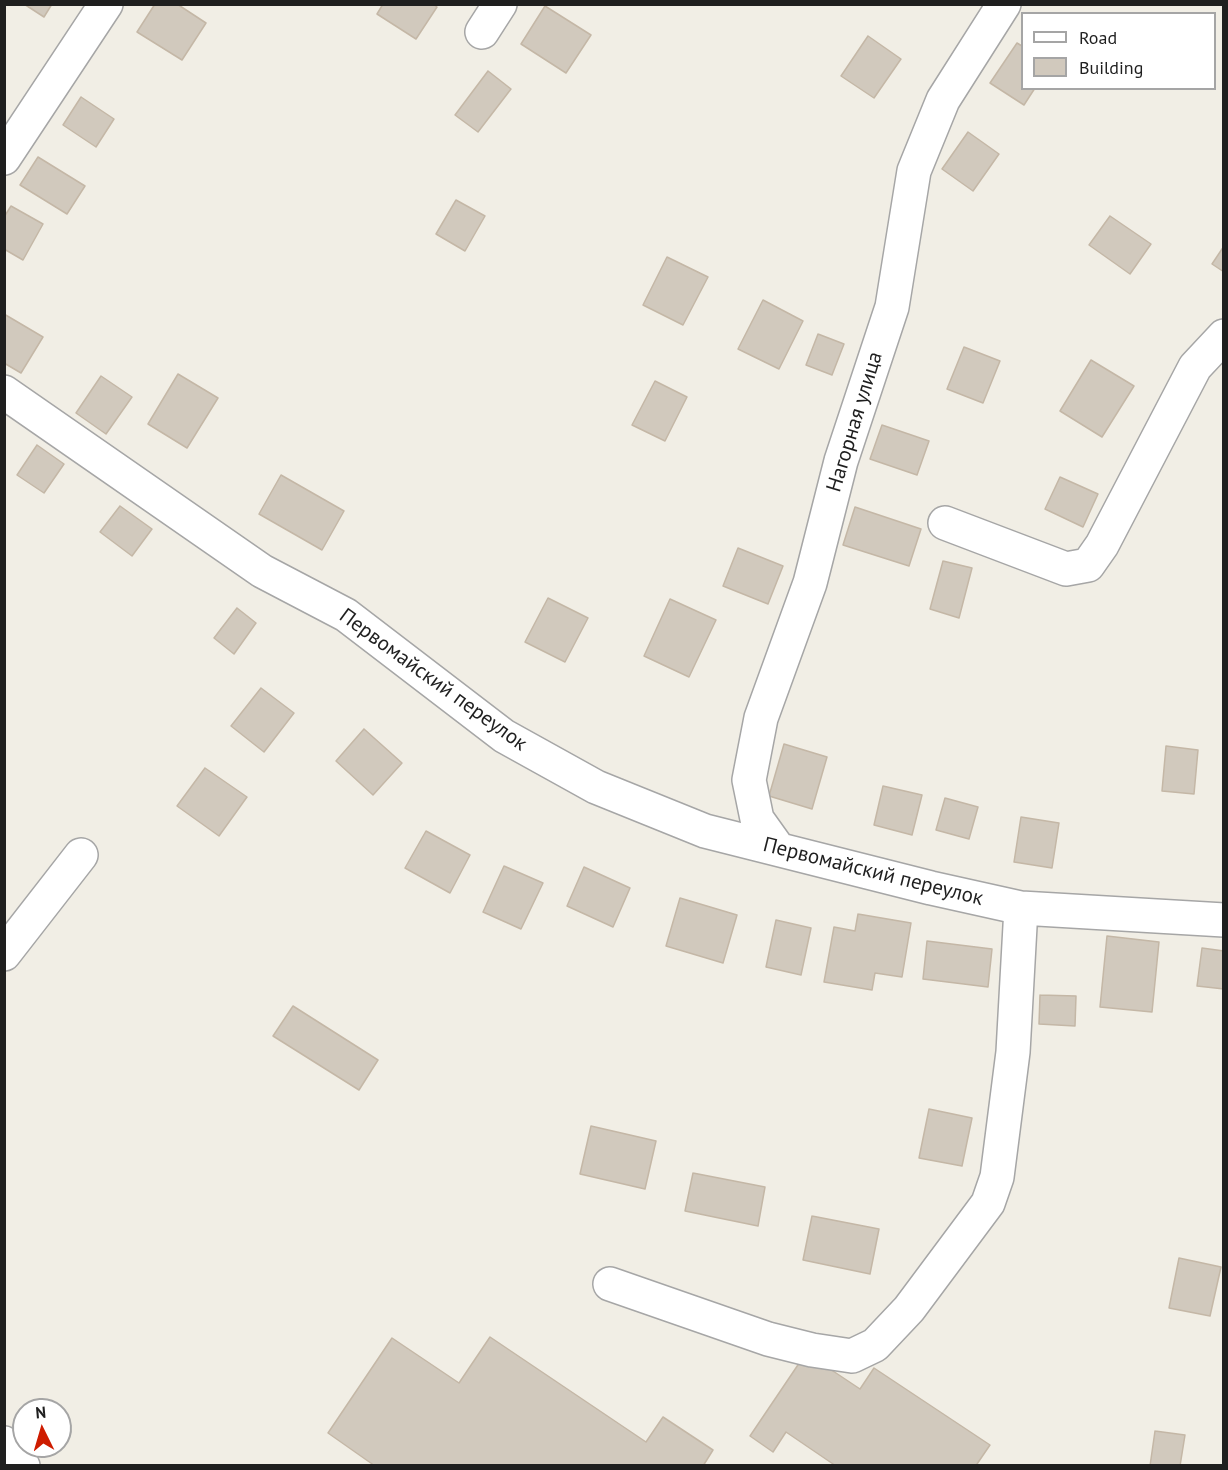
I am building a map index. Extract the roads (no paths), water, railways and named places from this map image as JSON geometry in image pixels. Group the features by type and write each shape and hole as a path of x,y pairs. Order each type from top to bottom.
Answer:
{"street":[{"path":"4,158 106,4"},
{"path":"482,32 500,4"},
{"name":"Нагорная улица","path":"777,847 757,819 748,780 761,718 810,583 841,461 892,307 914,171 943,100 1004,4"},
{"path":"945,523 1066,569 1088,565 1102,545 1194,367 1224,336"},
{"name":"Первомайский переулок","path":"4,392 262,571 346,615 504,736 596,787 705,831 777,847 931,888 1021,908 1224,920"},
{"path":"4,954 81,855"},
{"path":"610,1284 768,1339 812,1350 852,1356 875,1345 909,1309 988,1203 997,1178 1013,1052 1021,908"},
{"path":"4,1443 23,1466"}]}
